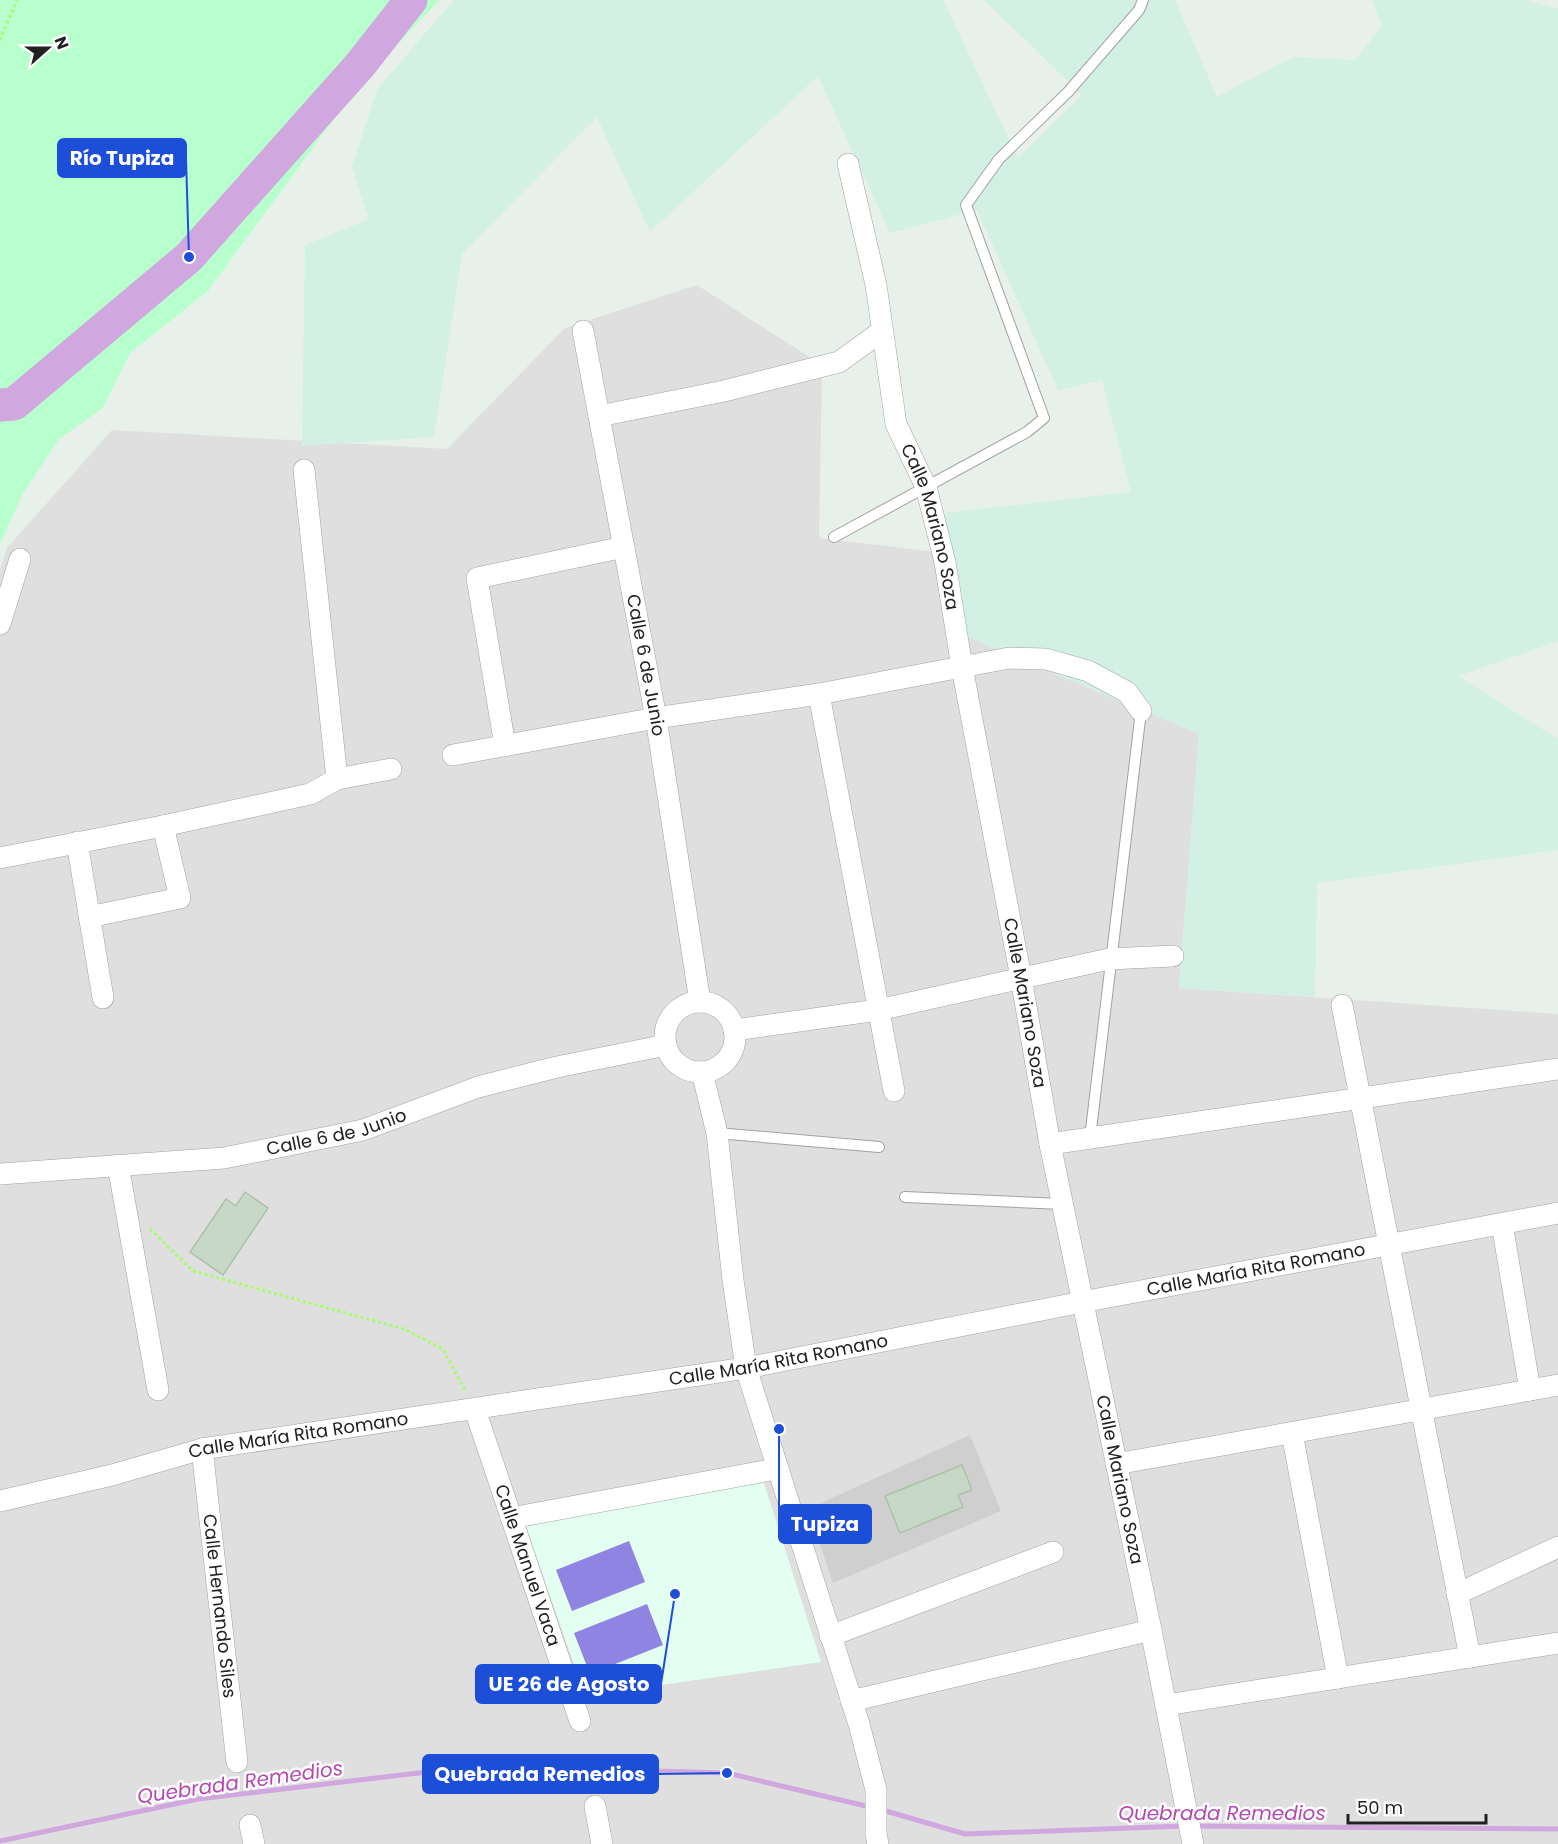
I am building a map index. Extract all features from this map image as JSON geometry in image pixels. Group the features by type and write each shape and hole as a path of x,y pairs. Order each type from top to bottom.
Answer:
{"street":[{"name":"Calle Mariano Soza","path":"848,164 876,285 896,424 926,487 945,561 962,667 1050,1144 1193,1844"},
{"name":"Calle 6 de Junio","path":"583,331 656,718 700,1002"},
{"path":"599,416 724,391 839,362 882,331"},
{"path":"304,470 338,779"},
{"path":"505,746 477,578 624,547"},
{"path":"0,624 20,559"},
{"path":"453,755 656,718 819,694 1009,658 1046,659 1088,671 1126,692 1141,711"},
{"path":"819,694 894,1091"},
{"path":"0,858 310,794 338,779 391,769"},
{"path":"89,916 180,898 163,826"},
{"path":"77,842 103,998"},
{"path":"734,1030 878,1010 1111,959 1173,956"},
{"path":"700,1002 711,1004 729,1019 734,1030 734,1042 723,1063 702,1072 683,1068 675,1062 666,1045 667,1024 672,1015 689,1004 700,1002"},
{"path":"1342,1005 1470,1657"},
{"name":"Calle 6 de Junio","path":"0,1174 224,1158 363,1130 478,1087 557,1067 666,1045"},
{"path":"1050,1144 1558,1069"},
{"path":"702,1072 717,1133 733,1280 746,1368 851,1701 876,1790 877,1838"},
{"path":"118,1166 158,1390"},
{"name":"Calle María Rita Romano","path":"0,1501 112,1475 202,1449 746,1368 1082,1302 1558,1213"},
{"path":"1502,1224 1530,1390"},
{"path":"1116,1464 1558,1385"},
{"name":"Calle Manuel Vaca","path":"475,1410 580,1721"},
{"path":"1292,1433 1338,1678"},
{"name":"Calle Hernando Siles","path":"202,1449 237,1762"},
{"path":"511,1518 776,1469"},
{"path":"1457,1594 1558,1547"},
{"path":"830,1636 1053,1552"},
{"path":"851,1701 1151,1630"},
{"path":"1166,1705 1558,1643"},
{"path":"595,1806 602,1844"}],"lane":[{"path":"834,537 1027,432 1044,418 966,205 999,159 1068,92 1139,10 1143,0"},
{"path":"1090,1138 1141,711"},
{"path":"717,1133 879,1147"},
{"path":"905,1197 1062,1204"}],"path":[{"path":"0,40 17,0"},
{"path":"125,1205 193,1272 405,1329 443,1349 475,1410"}],"shaded area":[{"path":"454,0 943,0 1018,158 1082,95 984,0 1175,0 1217,97 1293,57 1355,60 1382,26 1372,0 1527,0 1558,9 1558,641 1458,676 1558,739 1558,850 1317,883 1315,997 1179,988 1199,734 967,637 944,513 1131,492 1102,380 1058,390 977,210 890,233 818,76 650,232 597,117 462,254 434,437 302,446 305,245 369,219 352,167 378,88"},
{"path":"697,285 822,365 819,538 952,554 968,637 1199,734 1179,988 1558,1014 1558,1844 0,1844 0,571 7,548 112,430 447,449 565,328"},
{"path":"970,1435 1001,1511 833,1583 808,1509"},
{"path":"757,1478 764,1483 821,1662 585,1696 526,1526"},
{"path":"629,1541 645,1582 572,1611 556,1570"},
{"path":"647,1604 663,1645 590,1674 574,1633"}],"sand":[{"path":"0,0 440,0 361,82 208,291 130,353 103,408 59,439 22,495 0,544"}],"building":[{"path":"245,1192 268,1208 223,1275 190,1252 226,1199 236,1206"},
{"path":"962,1465 972,1490 958,1495 963,1507 900,1533 885,1496"}],"waterway":[{"path":"0,405 14,404 189,257 360,65 411,0"},
{"name":"Quebrada Remedios","path":"0,1841 198,1799 478,1766 727,1773 870,1807"},
{"name":"Quebrada Remedios","path":"879,1809 965,1834 1184,1826"},
{"name":"Quebrada Remedios","path":"1194,1826 1558,1829"}],"place":[{"name":"Río Tupiza","path":"189,257"},
{"name":"Tupiza","path":"779,1429"},
{"name":"UE 26 de Agosto","path":"675,1594"},
{"name":"Quebrada Remedios","path":"727,1773"}]}
